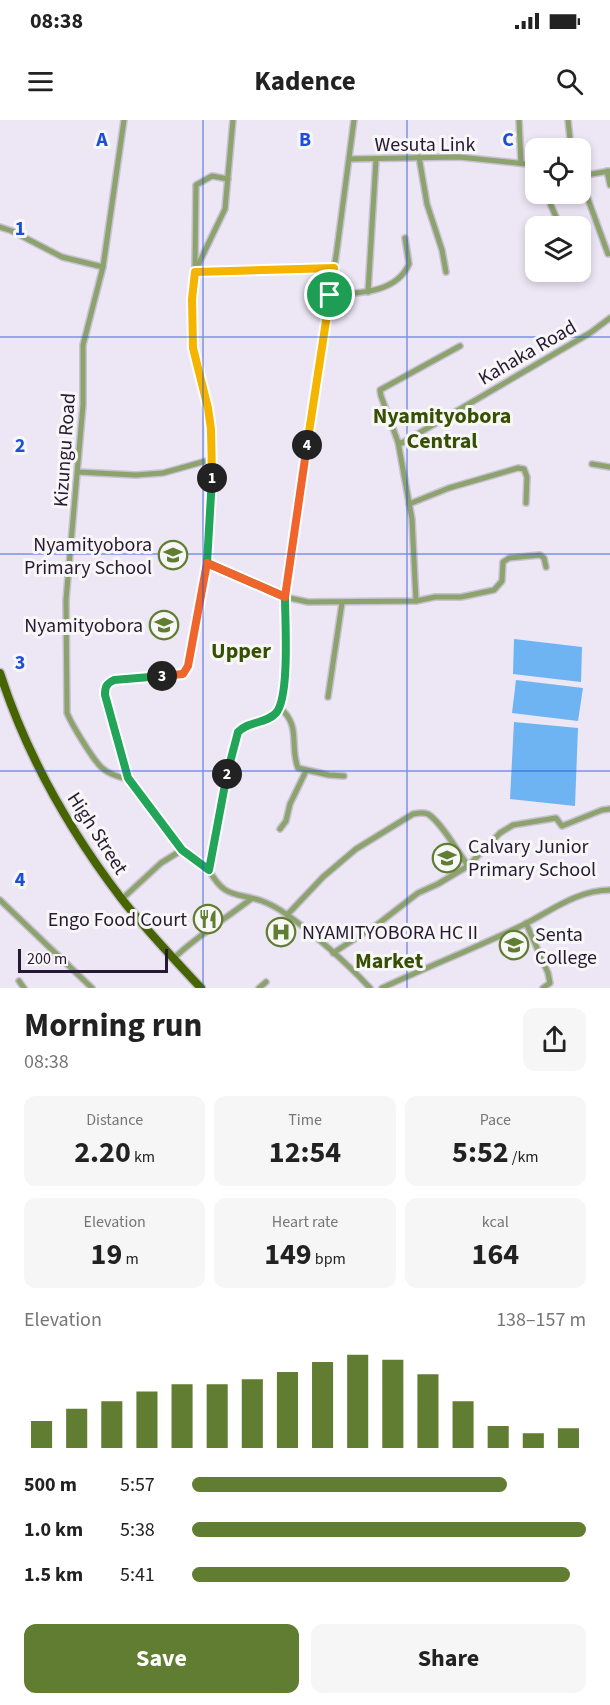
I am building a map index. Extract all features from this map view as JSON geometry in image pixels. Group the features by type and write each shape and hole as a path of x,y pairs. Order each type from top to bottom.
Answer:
{"main road":[{"name":"High Street","path":"0,675 13,710 69,822 122,899 201,988"}],"street":[{"name":"Kizungu Road","path":"124,120 103,267 83,345 83,405 66,600 67,713 101,767 115,776 128,778"},
{"path":"195,272 223,216 233,120"},
{"path":"209,870 225,782 236,738 242,728 272,716 279,707 286,671 285,597 354,120"},
{"path":"519,120 521,163"},
{"path":"568,120 570,138"},
{"path":"419,157 427,204 446,272"},
{"name":"Wesuta Link","path":"350,159 459,157 525,164"},
{"path":"368,292 376,160"},
{"path":"591,174 608,171 610,185"},
{"path":"228,179 212,176 196,185 195,272 192,299 193,348 208,408 213,459 207,563 191,657 183,674 114,680 108,683 105,695 128,778 182,850 209,870 215,882 223,889 235,896 270,905 287,915 333,953 370,988"},
{"path":"590,204 608,254"},
{"path":"0,227 63,257 103,267"},
{"path":"330,295 368,292 402,276 407,269 409,259 405,238"},
{"path":"195,272 334,268"},
{"name":"Kahaka Road","path":"398,442 402,443 455,412 610,318"},
{"path":"416,601 414,543 408,487 398,442 380,390 460,346"},
{"path":"78,472 136,475 163,473 213,459"},
{"path":"592,464 610,467"},
{"path":"409,504 449,488 518,468 526,472 526,503"},
{"path":"207,563 285,597 308,602 342,603 416,601 435,597 461,597 494,590 502,581 503,562 509,558 540,555 544,558 546,567"},
{"path":"328,697 342,603"},
{"path":"279,707 292,723 298,768 344,776"},
{"path":"280,829 286,821 290,804 306,771"},
{"path":"333,953 378,924 418,893 468,866 500,832 513,825 556,818 562,826 610,809"},
{"path":"287,915 323,877 356,849 413,814 421,812 427,814 450,839 468,866"},
{"path":"122,899 161,863 182,850"},
{"path":"382,988 526,923 579,896 610,890"},
{"path":"174,958 193,940 222,922 251,899"},
{"path":"0,900 92,988"},
{"path":"526,923 548,973 550,983 543,988"},
{"path":"19,981 24,988"},
{"path":"259,988 266,982"}],"water":[{"path":"514,639 582,647 581,682 513,674"},
{"path":"516,680 583,688 578,721 512,713"},
{"path":"514,722 578,728 575,806 510,799"}],"place":[{"name":"Nyamityobora Primary School","path":"173,555"},
{"name":"Nyamityobora","path":"164,625"},
{"name":"Calvary Junior Primary School","path":"447,858"},
{"name":"Engo Food Court","path":"208,919"},
{"name":"NYAMITYOBORA HC II","path":"281,932"},
{"name":"Senta College","path":"514,945"}],"district":[{"name":"Nyamityobora Central","path":"442,428"},
{"name":"Upper","path":"241,650"},
{"name":"Market","path":"389,960"}],"route":[{"path":"330,295 285,597 207,563 191,657 183,674 114,680 105,688 128,778 182,850 209,870 225,782 238,732 242,728 272,716 279,707 286,671 285,597 207,563 213,459 208,408 193,348 195,272 334,268 330,295"}]}
